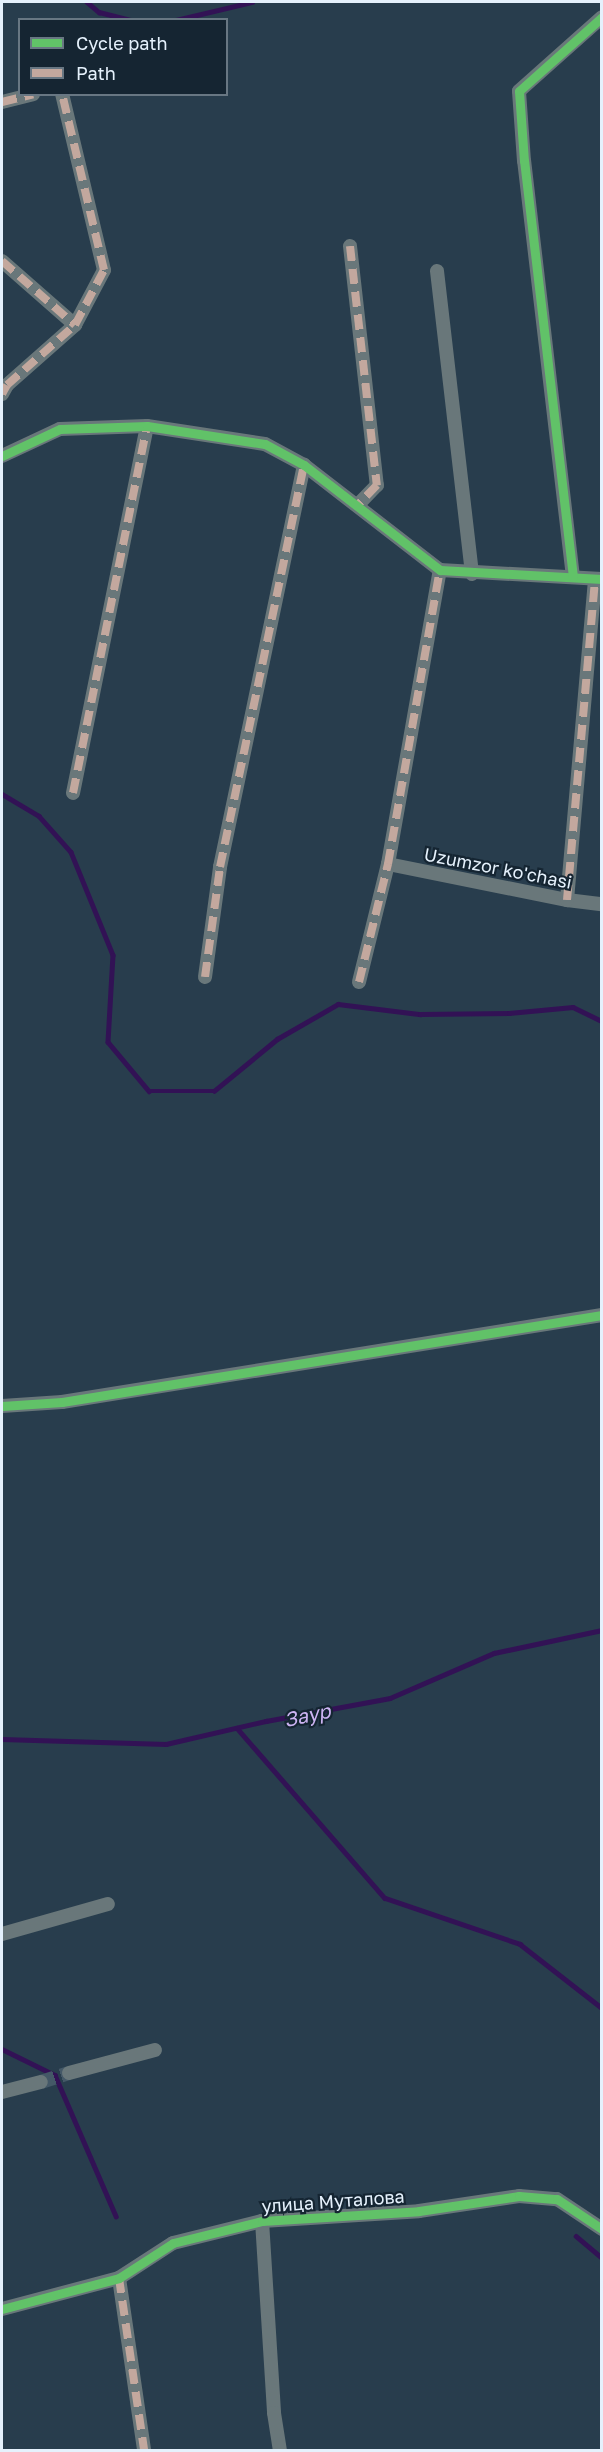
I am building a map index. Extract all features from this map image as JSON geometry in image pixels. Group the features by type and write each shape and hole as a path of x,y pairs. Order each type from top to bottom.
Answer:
{"street":[{"path":"573,578 524,161 519,91 602,17"},
{"path":"2,102 25,96"},
{"path":"2,394 7,385 75,325 104,270 62,96"},
{"path":"350,246 377,485 358,505"},
{"path":"2,261 75,325"},
{"path":"437,271 472,574"},
{"path":"74,793 147,426"},
{"path":"2,456 60,429 147,426 265,444 304,465 440,570 472,574 598,579 567,900"},
{"path":"206,976 220,867 304,465"},
{"path":"359,982 388,864 440,570"},
{"name":"Uzumzor ko'chasi","path":"388,864 567,900 602,904"},
{"path":"2,1406 62,1402 602,1315"},
{"path":"2,1934 108,1904"},
{"path":"69,2073 155,2050"},
{"path":"2,2092 41,2082"},
{"name":"улица Муталова","path":"2,2309 119,2278 173,2243 262,2221 419,2211 519,2196 557,2199 602,2229"},
{"path":"262,2221 274,2413 280,2451"},
{"path":"119,2278 144,2451"}],"waterway":[{"path":"87,2 99,12 124,18"},
{"path":"184,18 252,2"},
{"path":"2,794 39,816 71,852 113,955 108,1042 149,1091 214,1091 277,1039 338,1004 420,1014 509,1013 573,1007 602,1021"},
{"name":"Заур","path":"2,1739 166,1744 266,1721 390,1698 494,1653 602,1630"},
{"path":"237,1728 385,1898 520,1944 602,2008"},
{"path":"2,2049 55,2075 116,2216"},
{"path":"576,2236 602,2258"}],"tunnel":[{"path":"41,2082 69,2073"}],"marked path":[{"path":"2,102 25,96"},
{"path":"2,394 7,385 75,325 104,270 62,96"},
{"path":"350,246 377,485 358,505"},
{"path":"2,261 75,325"},
{"path":"73,793 147,426"},
{"path":"205,977 220,867 304,465"},
{"path":"359,982 388,864 440,570"},
{"path":"567,900 595,579"},
{"path":"119,2278 144,2450"}],"cycle path":[{"path":"573,577 524,161 519,91 602,17"},
{"path":"2,456 60,429 147,426 265,444 304,465 440,570 602,579"},
{"path":"2,1406 62,1402 602,1315"},
{"path":"2,2309 119,2278 173,2243 262,2221 419,2211 519,2196 557,2199 602,2229"}]}
